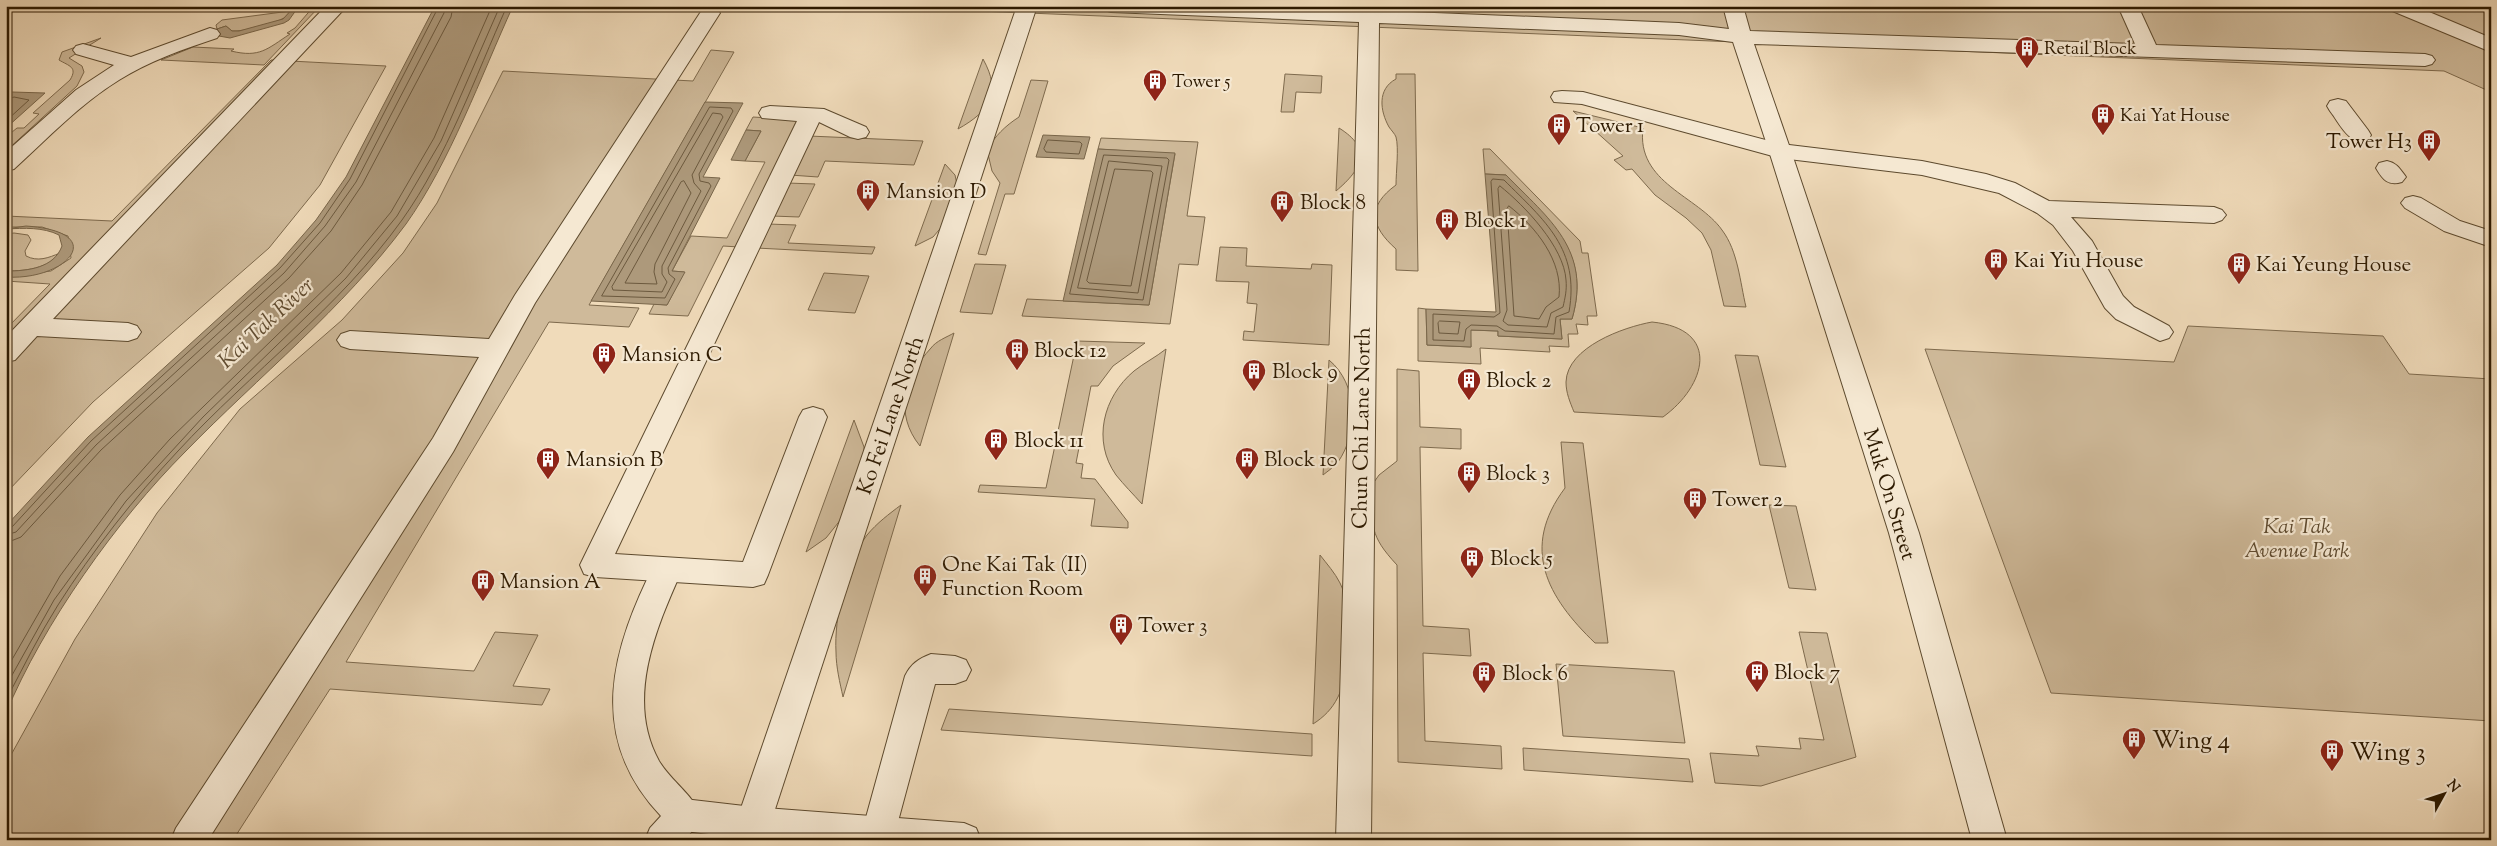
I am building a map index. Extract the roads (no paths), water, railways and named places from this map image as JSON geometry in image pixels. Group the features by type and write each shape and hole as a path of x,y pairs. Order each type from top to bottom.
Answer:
{"street":[{"path":"6,354 337,6"},
{"name":"Ko Fei Lane North","path":"750,831 1027,6"},
{"path":"1111,6 1679,30 1742,37 2425,60"},
{"name":"Muk On Street","path":"1733,6 1904,533 1990,840"},
{"path":"2128,6 2148,51"},
{"path":"2397,6 2491,46"},
{"path":"188,840 443,445 524,301 710,13"},
{"name":"Chun Chi Lane North","path":"1353,840 1369,17"},
{"path":"6,164 76,101 111,76 132,64 210,34"},
{"path":"83,50 132,64"},
{"path":"1562,97 1583,98 1780,151 1965,176 2007,188 2045,208 2074,233 2114,302 2126,313 2160,332"},
{"path":"2338,106 2360,135"},
{"path":"770,113 824,116 858,132"},
{"path":"811,115 595,565 753,575 813,417"},
{"path":"2413,203 2452,226 2491,238"},
{"path":"2045,208 2214,215"},
{"path":"31,327 128,332"},
{"path":"350,340 498,349"},
{"path":"667,570 642,627 629,689 630,714 636,744 646,771 663,794 684,815 750,831 879,832 964,840"},
{"path":"879,832 921,676 931,668 955,670"},
{"path":"662,840 684,815"}],"water":[{"path":"295,6 299,6 289,20 284,23 230,38 219,36 217,29 226,26 232,31 239,31 283,19"},
{"name":"Kai Tak River","path":"435,6 513,6 451,146 422,200 406,224 355,285 185,452 159,479 108,541 61,609 40,644 6,713 6,526 88,437 277,265 316,220 346,177"},
{"path":"12,92 45,93 6,128 6,97"},
{"path":"705,102 743,103 703,177 720,178 672,271 685,272 667,305 591,301"},
{"path":"746,130 761,131 745,161 731,160"},
{"path":"1043,135 1090,137 1084,159 1036,157"},
{"path":"1098,149 1175,153 1149,305 1063,301"},
{"path":"1485,174 1506,175 1551,222 1563,238 1571,255 1576,274 1577,295 1572,319 1560,319 1562,339 1498,336 1498,331 1471,330 1471,347 1427,345 1426,309 1496,312"},
{"path":"26,226 52,230 68,237 73,246 71,255 61,264 47,272 28,276 6,277 6,271 31,269 47,264 62,246 59,235 53,232 20,228 6,229"}],"place":[{"name":"Retail Block","path":"2027,69"},
{"name":"Tower 5","path":"1155,102"},
{"name":"Kai Yat House","path":"2103,136"},
{"name":"Tower 1","path":"1559,146"},
{"name":"Tower H3","path":"2429,162"},
{"name":"Mansion D","path":"868,212"},
{"name":"Block 8","path":"1282,223"},
{"name":"Block 1","path":"1447,241"},
{"name":"Kai Yiu House","path":"1996,281"},
{"name":"Kai Yeung House","path":"2239,285"},
{"name":"Block 12","path":"1017,371"},
{"name":"Mansion C","path":"604,375"},
{"name":"Block 9","path":"1254,392"},
{"name":"Block 2","path":"1469,401"},
{"name":"Block 11","path":"996,461"},
{"name":"Mansion B","path":"548,480"},
{"name":"Block 10","path":"1247,480"},
{"name":"Block 3","path":"1469,494"},
{"name":"Tower 2","path":"1695,520"},
{"name":"Block 5","path":"1472,579"},
{"name":"One Kai Tak (II) Function Room","path":"925,597"},
{"name":"Mansion A","path":"483,602"},
{"name":"Tower 3","path":"1121,646"},
{"name":"Block 7","path":"1757,693"},
{"name":"Block 6","path":"1484,694"},
{"name":"Wing 4","path":"2134,760"},
{"name":"Wing 3","path":"2332,772"}],"park label":[{"name":"Kai Tak Avenue Park","path":"2297,538"}]}
